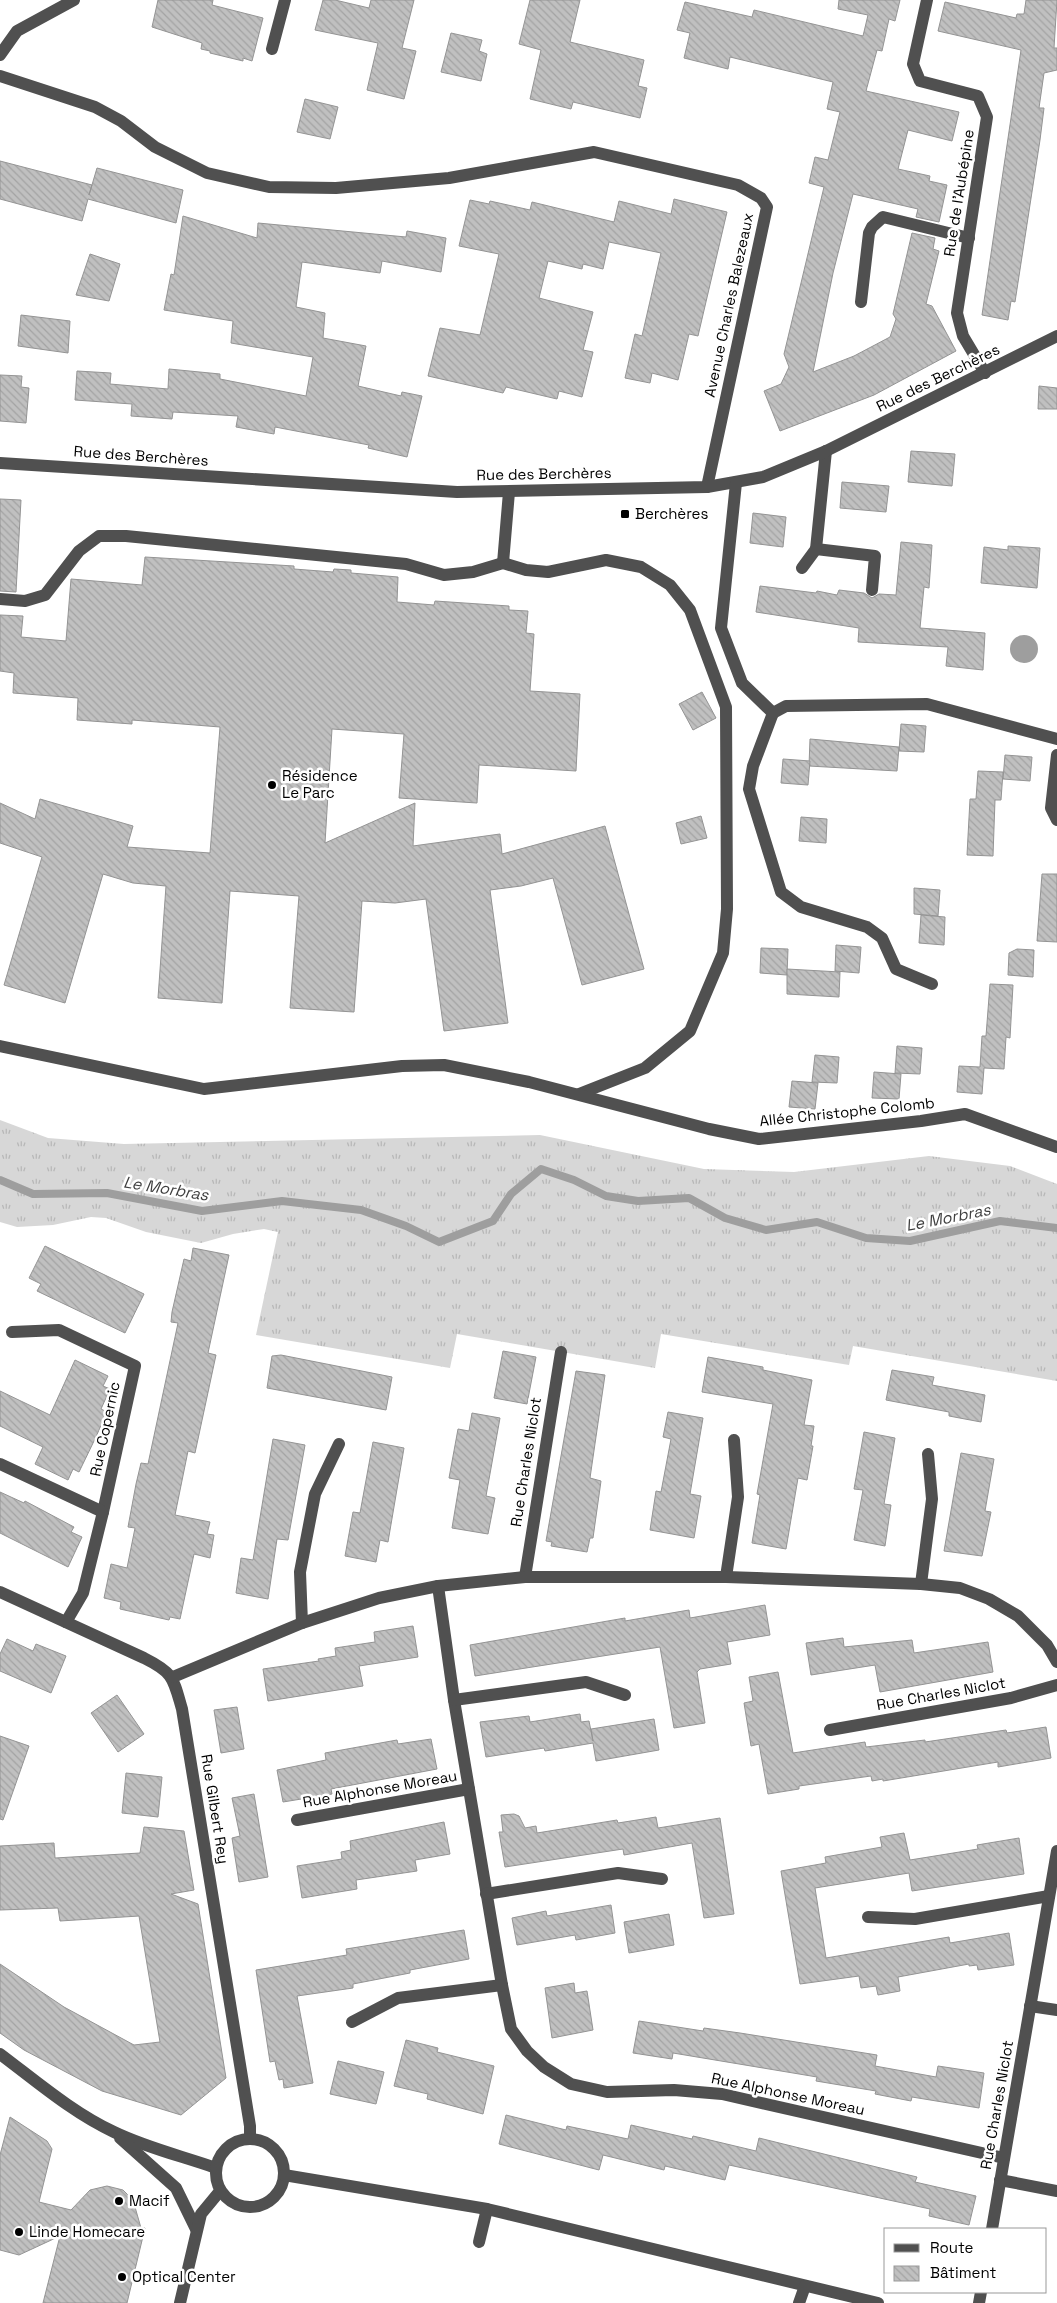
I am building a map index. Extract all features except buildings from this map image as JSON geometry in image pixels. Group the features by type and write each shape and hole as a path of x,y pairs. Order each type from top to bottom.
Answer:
{"street":[{"path":"0,55 17,31 74,0"},
{"path":"272,49 285,0"},
{"name":"Rue de l'Aubépine","path":"928,0 913,64 920,81 978,96 987,117 958,313 963,336 985,373"},
{"name":"Avenue Charles Balezeaux","path":"0,76 95,107 121,122 155,147 207,173 269,187 336,188 450,178 594,152 738,185 750,191 761,198 767,207 707,487"},
{"path":"861,302 869,233 884,217 969,238"},
{"name":"Rue des Berchères","path":"0,463 333,485 509,492 707,487 763,477 826,451 1057,336"},
{"path":"802,568 816,549 826,451"},
{"path":"736,483 721,628 742,683 773,713"},
{"path":"503,563 509,492"},
{"path":"0,599 25,601 45,595 79,551 99,536 126,536 406,564 444,576 473,572 503,563 526,570 548,572 606,560 641,567 670,585 690,610 726,707 727,909 723,953 690,1030 645,1068 579,1094"},
{"path":"816,549 875,556 872,590"},
{"path":"932,984 896,969 882,938 867,928 801,907 781,892 749,789 753,766 773,713 786,706 927,704 1057,739"},
{"path":"1057,755 1051,808 1057,820"},
{"name":"Allée Christophe Colomb","path":"0,1046 204,1088 402,1066 444,1065 579,1094 709,1129 759,1139 921,1121 965,1114 1057,1147"},
{"name":"Rue Copernic","path":"12,1332 59,1330 135,1366 83,1593 66,1622"},
{"name":"Rue Charles Niclot","path":"525,1577 561,1352"},
{"path":"726,1577 738,1497 734,1440"},
{"path":"302,1623 300,1572 315,1494 339,1444"},
{"path":"920,1584 932,1499 928,1454"},
{"path":"0,1464 103,1512"},
{"path":"0,1592 160,1666 172,1677 302,1623 379,1598 438,1586 525,1577 726,1577 920,1584 960,1588 989,1599 1018,1616 1047,1645 1057,1662"},
{"name":"Rue Alphonse Moreau","path":"438,1586 454,1700 502,1985 511,2029 527,2052 544,2067 572,2084 607,2092 674,2090 722,2094 1004,2158"},
{"name":"Rue Gilbert Rey","path":"172,1677 182,1708 250,2126 250,2139"},
{"path":"454,1700 586,1682 625,1695"},
{"name":"Rue Charles Niclot","path":"830,1730 1011,1698 1057,1685"},
{"name":"Rue Alphonse Moreau","path":"297,1820 469,1789"},
{"name":"Rue Charles Niclot","path":"992,2228 1057,1852"},
{"path":"486,1894 618,1873 662,1879"},
{"path":"868,1917 915,1919 1050,1896"},
{"path":"352,2022 398,1998 502,1985"},
{"path":"1030,2006 1057,2010"},
{"path":"0,2054 57,2096 113,2132 176,2188 196,2229"},
{"path":"113,2132 145,2145 216,2168"},
{"path":"250,2139 271,2146 278,2154 284,2175 282,2185 276,2195 258,2207 247,2208 227,2199 220,2191 216,2179 216,2168 224,2151 241,2140 250,2139"},
{"path":"284,2175 487,2209 878,2303"},
{"name":"Rue Charles Niclot","path":"1000,2180 1057,2191"},
{"path":"180,2303 196,2229 208,2202 220,2191"},
{"path":"479,2242 487,2209"},
{"path":"800,2303 805,2286"}],"green space":[{"path":"0,1120 48,1138 124,1144 540,1135 704,1169 794,1172 929,1156 1010,1166 1057,1184 1057,1381 853,1346 849,1365 661,1334 655,1368 457,1334 450,1368 256,1335 278,1232 264,1229 233,1234 201,1243 146,1232 106,1218 91,1217 53,1225 17,1227 0,1222"}],"shaded area":[{"path":"1024,635 1034,639 1038,649 1034,659 1024,663 1014,659 1010,649 1014,639"}],"waterway":[{"name":"Le Morbras","path":"0,1180 33,1194 107,1193 202,1211 282,1201 361,1210 406,1226 439,1242 493,1221 511,1194 541,1169 574,1180 606,1196 638,1201 689,1198 725,1218 766,1230 817,1222 866,1238 910,1241 1000,1221 1057,1228"}],"place":[{"name":"Berchères","path":"625,514"},
{"name":"Résidence Le Parc","path":"272,785"},
{"name":"Macif","path":"119,2201"},
{"name":"Linde Homecare","path":"19,2232"},
{"name":"Optical Center","path":"122,2277"}]}
